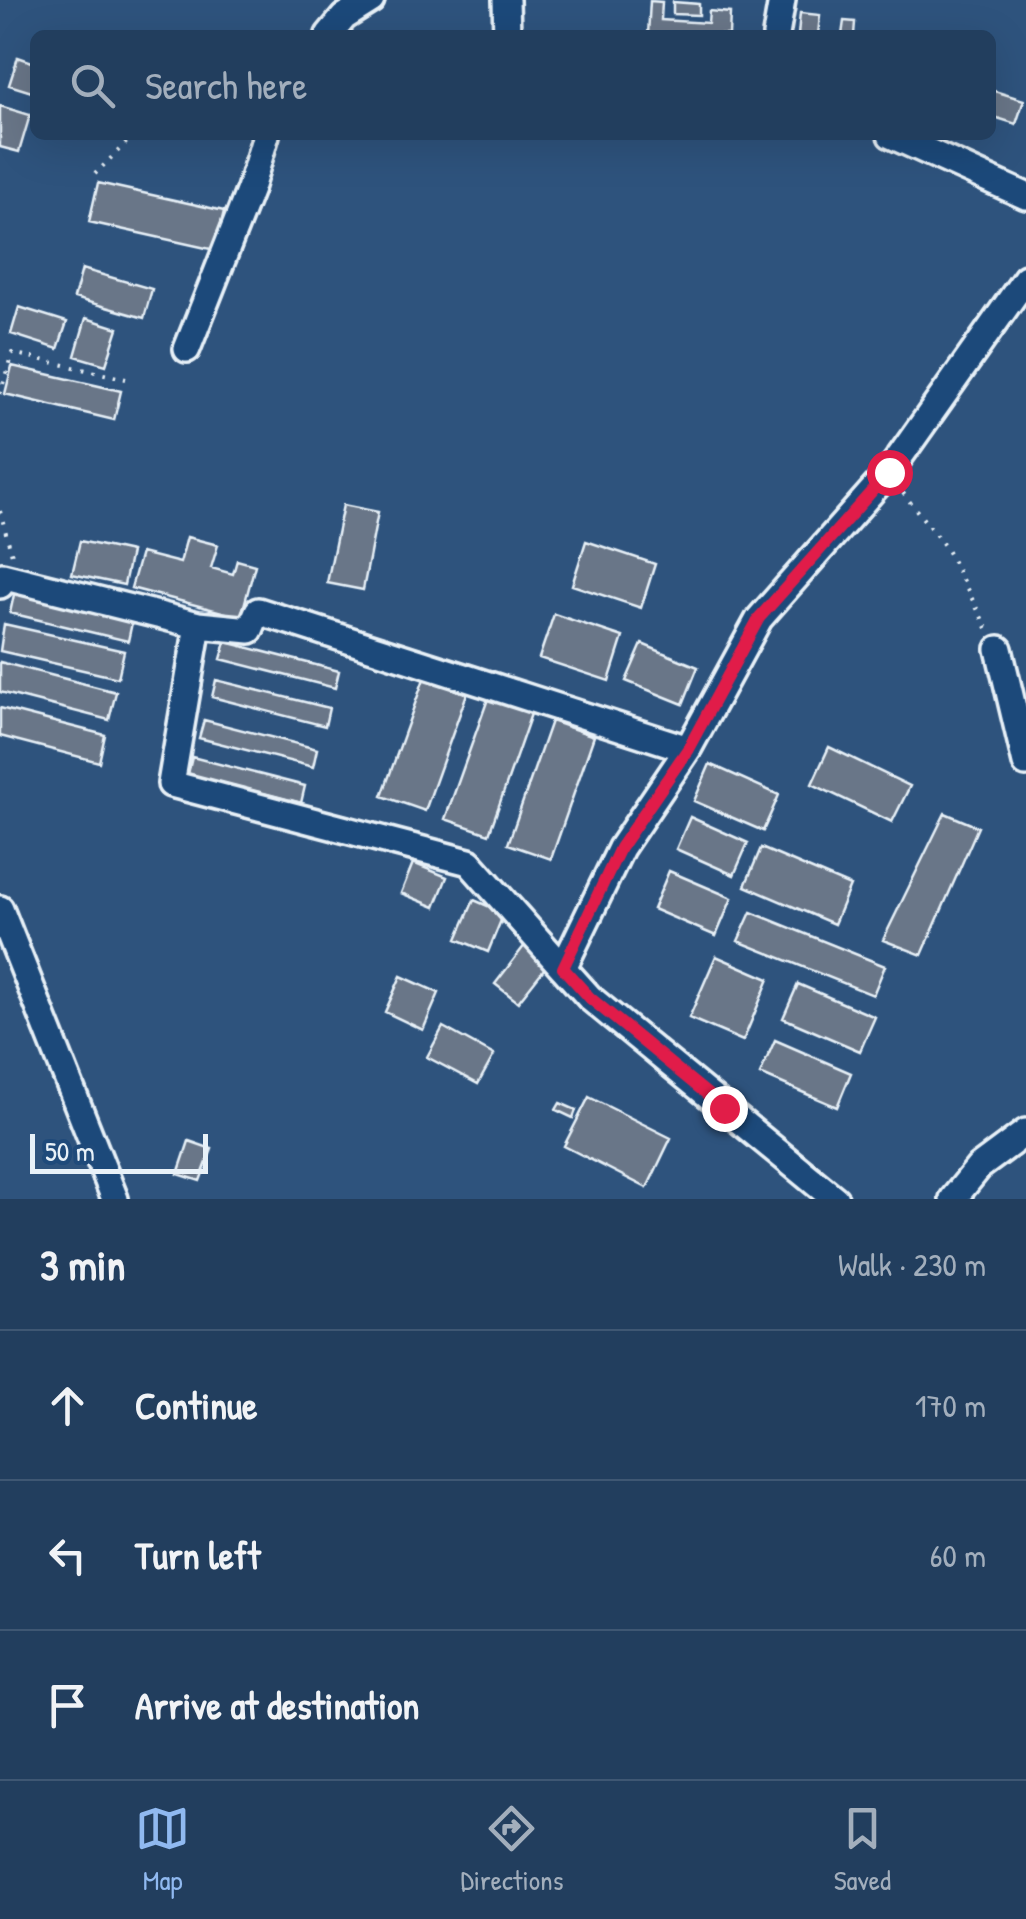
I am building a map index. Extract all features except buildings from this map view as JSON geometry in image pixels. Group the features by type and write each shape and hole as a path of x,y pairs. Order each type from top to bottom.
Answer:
{"street":[{"path":"333,30 372,0"},
{"path":"506,0 507,30"},
{"path":"777,30 782,0"},
{"path":"187,349 250,189 265,140"},
{"path":"903,140 1026,196"},
{"path":"563,968 620,848 688,749 759,618 889,472 1026,278"},
{"path":"9,583 198,625 250,630 258,611 688,749"},
{"path":"198,625 171,784 468,862 590,998 835,1199"},
{"path":"999,649 1026,763"},
{"path":"0,910 115,1199"},
{"path":"953,1199 979,1168 1026,1132"}],"path":[{"path":"95,174 129,140"},
{"path":"0,394 12,353 126,380"},
{"path":"889,472 946,548 999,649"},
{"path":"0,512 9,583"}],"route":[{"path":"724,1108 590,998 563,968 620,848 688,749 759,618 889,472"}]}
